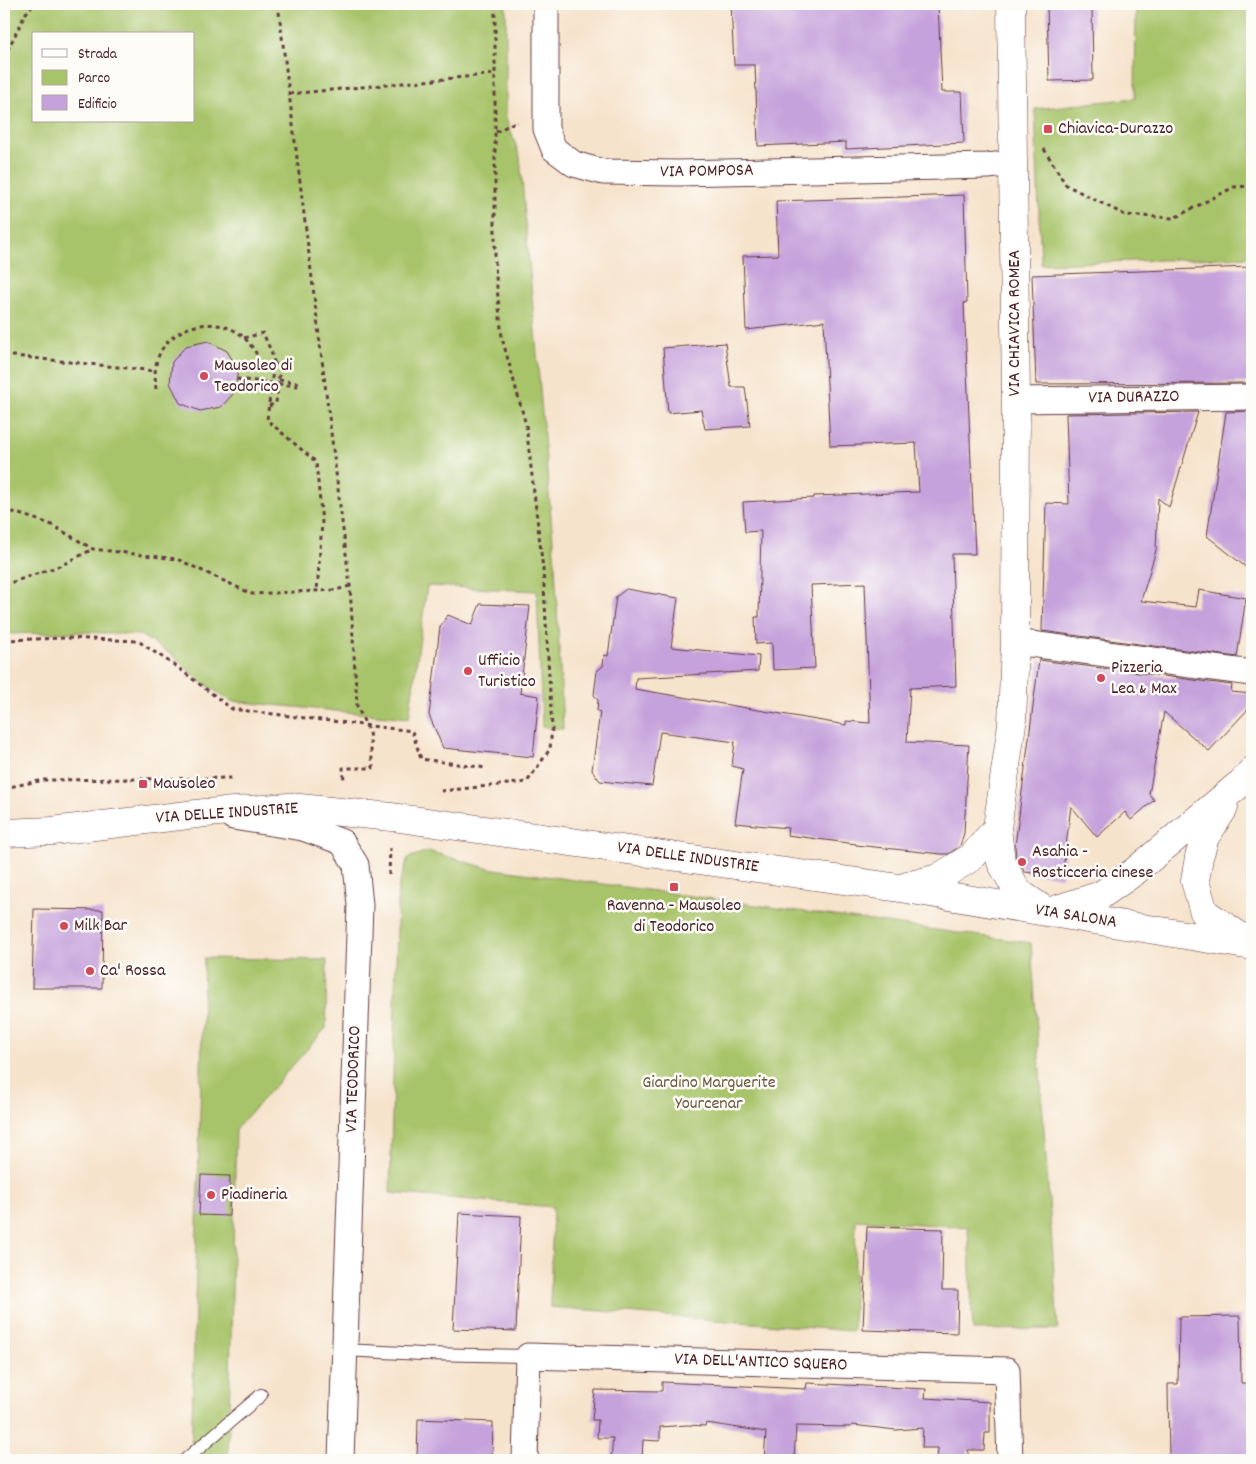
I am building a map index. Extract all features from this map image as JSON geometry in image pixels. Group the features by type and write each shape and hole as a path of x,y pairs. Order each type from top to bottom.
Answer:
{"street":[{"name":"VIA POMPOSA","path":"546,4 546,129 554,149 574,164 603,172 678,173 988,166 1014,162"},
{"name":"VIA CHIAVICA ROMEA","path":"997,828 1012,724 1015,642 1016,400 1011,4"},
{"name":"VIA DURAZZO","path":"1016,400 1252,397"},
{"path":"1015,642 1252,673"},
{"path":"997,828 1001,862 1018,892 1047,912 1101,895 1134,872 1246,777"},
{"path":"1246,777 1205,837 1199,856 1195,882 1204,912 1252,946"},
{"name":"VIA DELLE INDUSTRIE","path":"4,833 52,831 205,813 289,807 392,817 900,888 938,878 972,857 997,828"},
{"name":"VIA TEODORICO","path":"205,813 303,828 342,842 356,865 360,905 341,1460"},
{"name":"VIA SALONA","path":"900,888 1252,946"},
{"path":"525,1460 528,1356"},
{"name":"VIA DELL'ANTICO SQUERO","path":"528,1356 1007,1370 1010,1460"}],"lane":[{"path":"344,1350 528,1356"},
{"path":"185,1460 261,1395"}],"path":[{"path":"4,57 26,13 34,4"},
{"path":"278,4 350,586 357,706 370,732 372,768 343,768 344,781"},
{"path":"432,790 442,791 527,782 550,749 552,728 543,568 526,425 502,338 495,267 495,4"},
{"path":"289,94 496,74"},
{"path":"1013,122 1036,135 1066,185 1125,215 1174,218 1234,186 1252,186"},
{"path":"156,389 155,371 159,355 169,341 182,331 198,325 214,324 230,328 244,338 256,352 258,368"},
{"path":"244,338 263,333 272,350 274,362 267,420 316,462 322,523 316,590"},
{"path":"4,354 155,371"},
{"path":"269,406 276,403 279,382 280,367 274,362"},
{"path":"237,379 299,383 299,386 279,382"},
{"path":"4,509 50,524 93,549 177,559 252,594 336,590 350,586"},
{"path":"4,585 62,565 93,549"},
{"path":"4,640 67,638 138,641 177,667 232,710 412,730 421,759 486,768"},
{"path":"4,788 44,780 234,778"},
{"path":"335,780 353,783"}],"green space":[{"path":"4,4 506,4 506,118 520,157 555,564 563,729 542,727 537,591 427,586 409,718 231,701 200,681 171,654 140,635 86,632 4,634"},
{"path":"1136,4 1252,4 1252,257 1041,264 1035,109 1135,98"},
{"name":"Giardino Marguerite Yourcenar","path":"428,851 487,868 1031,943 1058,1329 973,1330 968,1227 856,1220 853,1331 550,1307 553,1207 390,1193 398,888 408,858"},
{"path":"204,958 327,960 326,1028 236,1129 228,1460 191,1460"}],"building":[{"path":"731,4 938,4 942,92 962,92 964,143 846,149 846,142 758,146 755,65 734,65"},
{"path":"1047,4 1092,4 1093,80 1049,81"},
{"path":"964,195 967,302 964,303 975,554 952,554 956,686 910,688 907,742 969,745 964,833 960,846 948,854 941,854 787,835 788,828 735,823 743,769 732,766 735,742 660,732 652,786 600,781 592,770 600,712 597,711 598,700 594,695 597,671 603,666 604,655 608,656 616,597 626,589 678,598 671,647 759,656 758,671 636,678 635,689 846,725 846,721 870,723 865,583 811,585 815,668 773,670 772,643 756,644 755,617 759,617 761,531 745,532 743,502 814,498 814,496 919,492 916,443 830,446 824,321 746,330 743,256 778,255 776,201"},
{"path":"1250,267 1252,287 1252,383 1036,384 1032,275"},
{"name":"Mausoleo di Teodorico","path":"208,341 227,351 238,369 233,394 221,407 200,411 180,403 170,383 172,362 186,346"},
{"path":"725,343 731,387 745,387 750,426 705,429 701,410 668,413 663,348"},
{"path":"1252,411 1252,572 1207,536 1226,412"},
{"path":"1198,412 1169,507 1158,498 1156,550 1141,601 1196,607 1199,590 1246,598 1237,657 1042,631 1046,503 1069,504 1066,414"},
{"path":"480,604 530,606 520,693 539,696 533,757 443,748 429,715 440,627 448,615 472,625"},
{"path":"1039,660 1232,685 1231,692 1252,694 1252,705 1209,751 1164,712 1149,794 1154,800 1131,820 1125,812 1097,837 1071,806 1062,877 1025,872 1016,857 1015,846"},
{"path":"34,909 103,910 102,988 32,988"},
{"path":"201,1175 230,1176 229,1216 199,1215"},
{"path":"459,1213 521,1216 516,1331 453,1329"},
{"path":"867,1227 943,1229 942,1290 958,1290 957,1333 863,1330"},
{"path":"1240,1316 1241,1383 1252,1383 1252,1460 1169,1460 1168,1384 1178,1384 1179,1317"},
{"path":"662,1382 806,1389 807,1383 926,1389 925,1398 990,1402 990,1433 985,1433 984,1450 968,1450 968,1460 937,1460 938,1448 922,1448 923,1428 896,1430 852,1425 851,1427 796,1426 794,1460 764,1460 766,1432 706,1423 705,1426 660,1427 660,1441 643,1440 642,1460 611,1460 613,1438 597,1438 598,1420 592,1420 595,1390 662,1391"},
{"path":"418,1419 493,1422 492,1460 417,1460"}],"place":[{"name":"Chiavica-Durazzo","path":"1048,129"},
{"name":"Mausoleo di Teodorico","path":"204,376"},
{"name":"Ufficio Turistico","path":"468,671"},
{"name":"Pizzeria Lea & Max","path":"1101,678"},
{"name":"Mausoleo","path":"143,784"},
{"name":"Asahia - Rosticceria cinese","path":"1022,862"},
{"name":"Ravenna - Mausoleo di Teodorico","path":"674,887"},
{"name":"Milk Bar","path":"64,926"},
{"name":"Ca' Rossa","path":"90,971"},
{"name":"Piadineria","path":"211,1195"}]}
